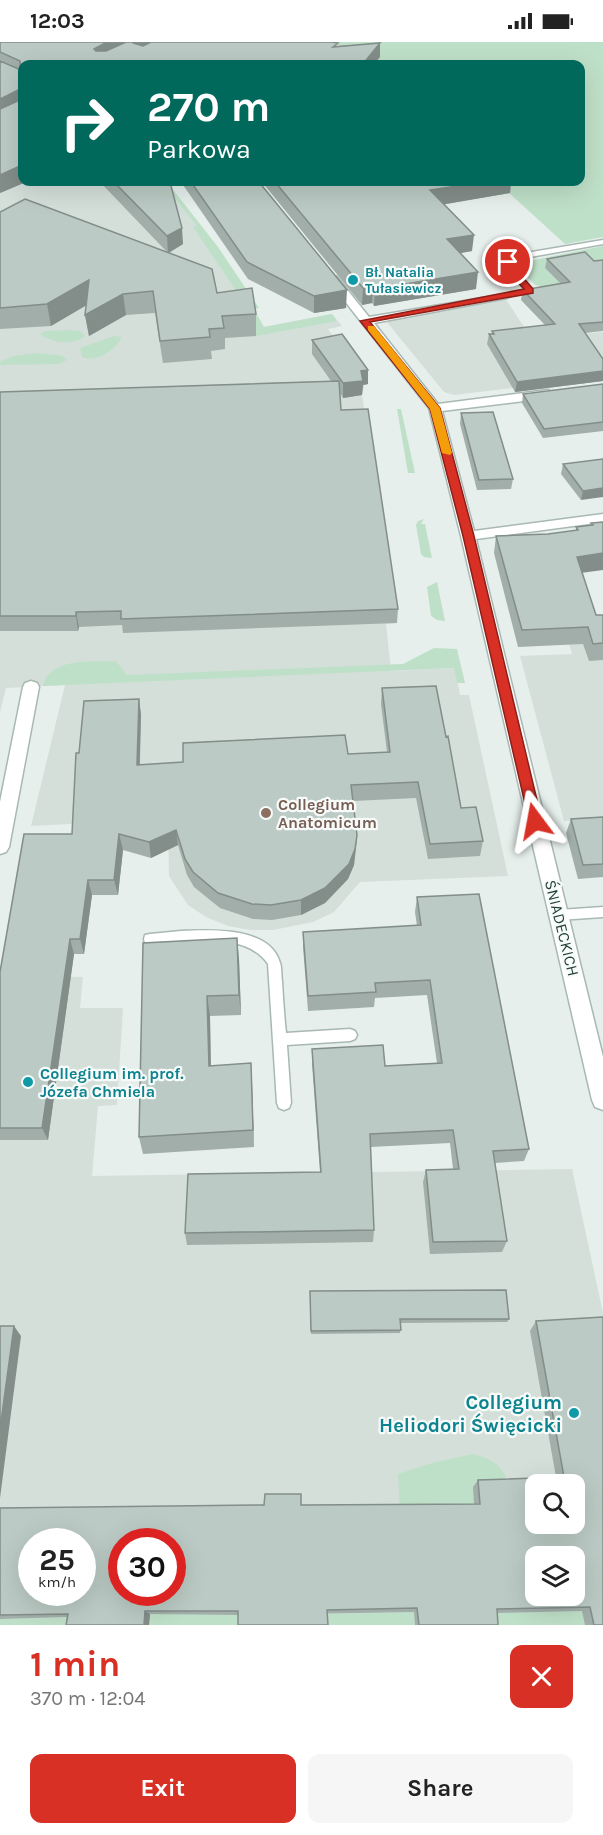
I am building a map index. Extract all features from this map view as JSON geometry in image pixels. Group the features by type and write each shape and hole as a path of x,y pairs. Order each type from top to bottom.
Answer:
{"street":[{"name":"ŚNIADECKICH","path":"324,267 364,321 435,408 468,536 603,1101"},
{"path":"364,321 507,295"},
{"path":"435,408 558,393"},
{"path":"468,536 603,518"},
{"path":"0,847 31,687"}],"lane":[{"path":"507,295 530,291 508,267 508,262 517,257 603,242"},
{"path":"559,915 603,912"},
{"path":"150,939 225,936 255,944 268,952 274,963 284,1103"},
{"path":"280,1039 350,1035"}],"shaded area":[{"path":"0,133 18,173 18,186 163,186 198,226 264,327 332,314 342,326 328,329 365,381 362,395 397,623 386,624 391,671 455,668 460,695 469,695 508,876 360,882 334,912 313,922 273,930 250,930 228,926 206,917 188,905 169,876 168,819 31,826 65,685 6,688 0,712"},
{"path":"503,295 526,330 582,334 603,332 603,377 454,395 444,392 382,316"},
{"path":"603,623 603,819 564,821 520,656 572,654 564,625"},
{"path":"2,975 83,977 80,1008 123,1008 117,1105 98,1106 92,1176 572,1169 603,1313 603,1625 0,1625 0,986"}],"green space":[{"path":"296,42 603,42 603,237 565,244 501,186 585,186 585,60 262,60"},
{"path":"170,186 218,247 259,308 254,309 264,327 332,314 337,321 256,336 256,332 249,333 247,336 235,289 193,227 197,226 166,188"},
{"path":"603,246 603,279 546,269 568,291 521,300 522,296 545,287 535,285 518,268 519,263"},
{"path":"46,331 80,331 85,336 74,341 62,342 51,340 40,334"},
{"path":"114,336 121,337 121,339 109,352 93,358 82,357 80,348"},
{"path":"38,353 63,356 67,360 59,364 0,365 0,362 13,356"},
{"path":"397,409 401,409 415,473 408,473"},
{"path":"424,519 421,524 425,524 432,558 421,554 416,525 418,521"},
{"path":"437,582 445,621 431,616 427,587"},
{"path":"434,648 457,649 465,683 457,683 454,668 43,686 47,677 54,670 73,663 116,661 127,675 403,664"},
{"path":"473,1454 486,1458 501,1468 508,1486 475,1510 400,1511 398,1474 432,1463"},
{"path":"582,1611 585,1625 492,1625 491,1613"},
{"path":"414,1612 415,1625 327,1625 327,1614"},
{"path":"150,1614 240,1615 240,1625 149,1625"},
{"path":"74,1617 74,1625 0,1625 0,1619"}],"building":[{"path":"0,42 107,42 94,49 96,51 106,51 126,42 143,46 151,42 338,43 333,47 380,43 366,60 18,60 0,52"},
{"path":"0,61 18,69 18,90 0,99"},
{"path":"18,101 18,167 0,175 0,109"},
{"path":"118,186 171,186 182,228 167,236"},
{"path":"194,186 262,186 347,290 314,296 247,262"},
{"path":"278,186 457,186 430,190 474,235 447,239 478,272 375,289 373,286 363,288"},
{"path":"25,199 212,269 217,293 252,288 256,314 222,316 224,328 209,329 210,337 160,341 153,291 123,294 85,315 89,280 47,304 0,308 0,212"},
{"path":"585,252 594,261 603,260 603,322 579,324 603,359 603,371 517,382 489,334 494,334 492,331 555,324 523,290 570,282 547,259"},
{"path":"342,334 368,370 361,371 363,381 343,383 312,340"},
{"path":"339,381 341,410 368,409 398,609 121,619 121,611 76,612 76,616 0,616 0,392"},
{"path":"603,384 603,422 544,429 523,394"},
{"path":"493,412 513,479 479,480 461,413"},
{"path":"603,459 603,488 583,491 563,464"},
{"path":"603,522 603,553 577,557 596,615 603,615 603,643 593,644 588,627 522,630 496,536 548,534 578,530 576,527"},
{"path":"436,686 461,808 476,807 483,841 430,844 418,782 351,785 357,835 349,864 325,888 301,900 271,905 252,904 218,893 193,872 185,859 176,830 149,842 119,834 114,880 88,880 80,939 70,939 42,1128 0,1128 0,972 24,834 72,834 76,753 79,753 84,701 139,699 137,765 183,762 183,743 345,735 348,754 390,752 382,688"},
{"path":"603,817 603,864 583,865 571,819"},
{"path":"479,894 529,1149 493,1151 507,1241 433,1242 426,1170 459,1169 453,1130 370,1134 374,1230 185,1233 188,1174 321,1172 312,1049 383,1045 385,1066 442,1063 430,980 375,983 376,992 308,996 303,932 421,925 417,897"},
{"path":"237,938 239,995 207,996 209,1066 251,1063 253,1130 139,1137 143,943"},
{"path":"506,1290 509,1319 400,1319 401,1330 311,1331 310,1291"},
{"name":"Collegium Heliodori Święcicki","path":"603,1317 603,1625 594,1625 590,1607 497,1609 498,1625 419,1625 417,1608 327,1610 328,1625 238,1625 238,1611 145,1611 144,1625 66,1625 68,1614 0,1615 0,1508 264,1505 265,1494 301,1494 301,1505 480,1504 478,1480 525,1478 525,1534 585,1534 585,1474 563,1474 536,1321"},
{"path":"0,1326 14,1326 0,1429"}],"slow traffic":[{"path":"371,328 435,408 447,453"}],"place":[{"name":"Bł. Natalia Tułasiewicz","path":"353,280"},
{"name":"Collegium Anatomicum","path":"266,813"},
{"name":"Collegium im. prof. Józefa Chmiela","path":"28,1082"},
{"name":"Collegium Heliodori Święcicki","path":"574,1413"}],"route":[{"path":"508,262 508,267 530,291 364,321 435,408 468,536 535,821"}]}
